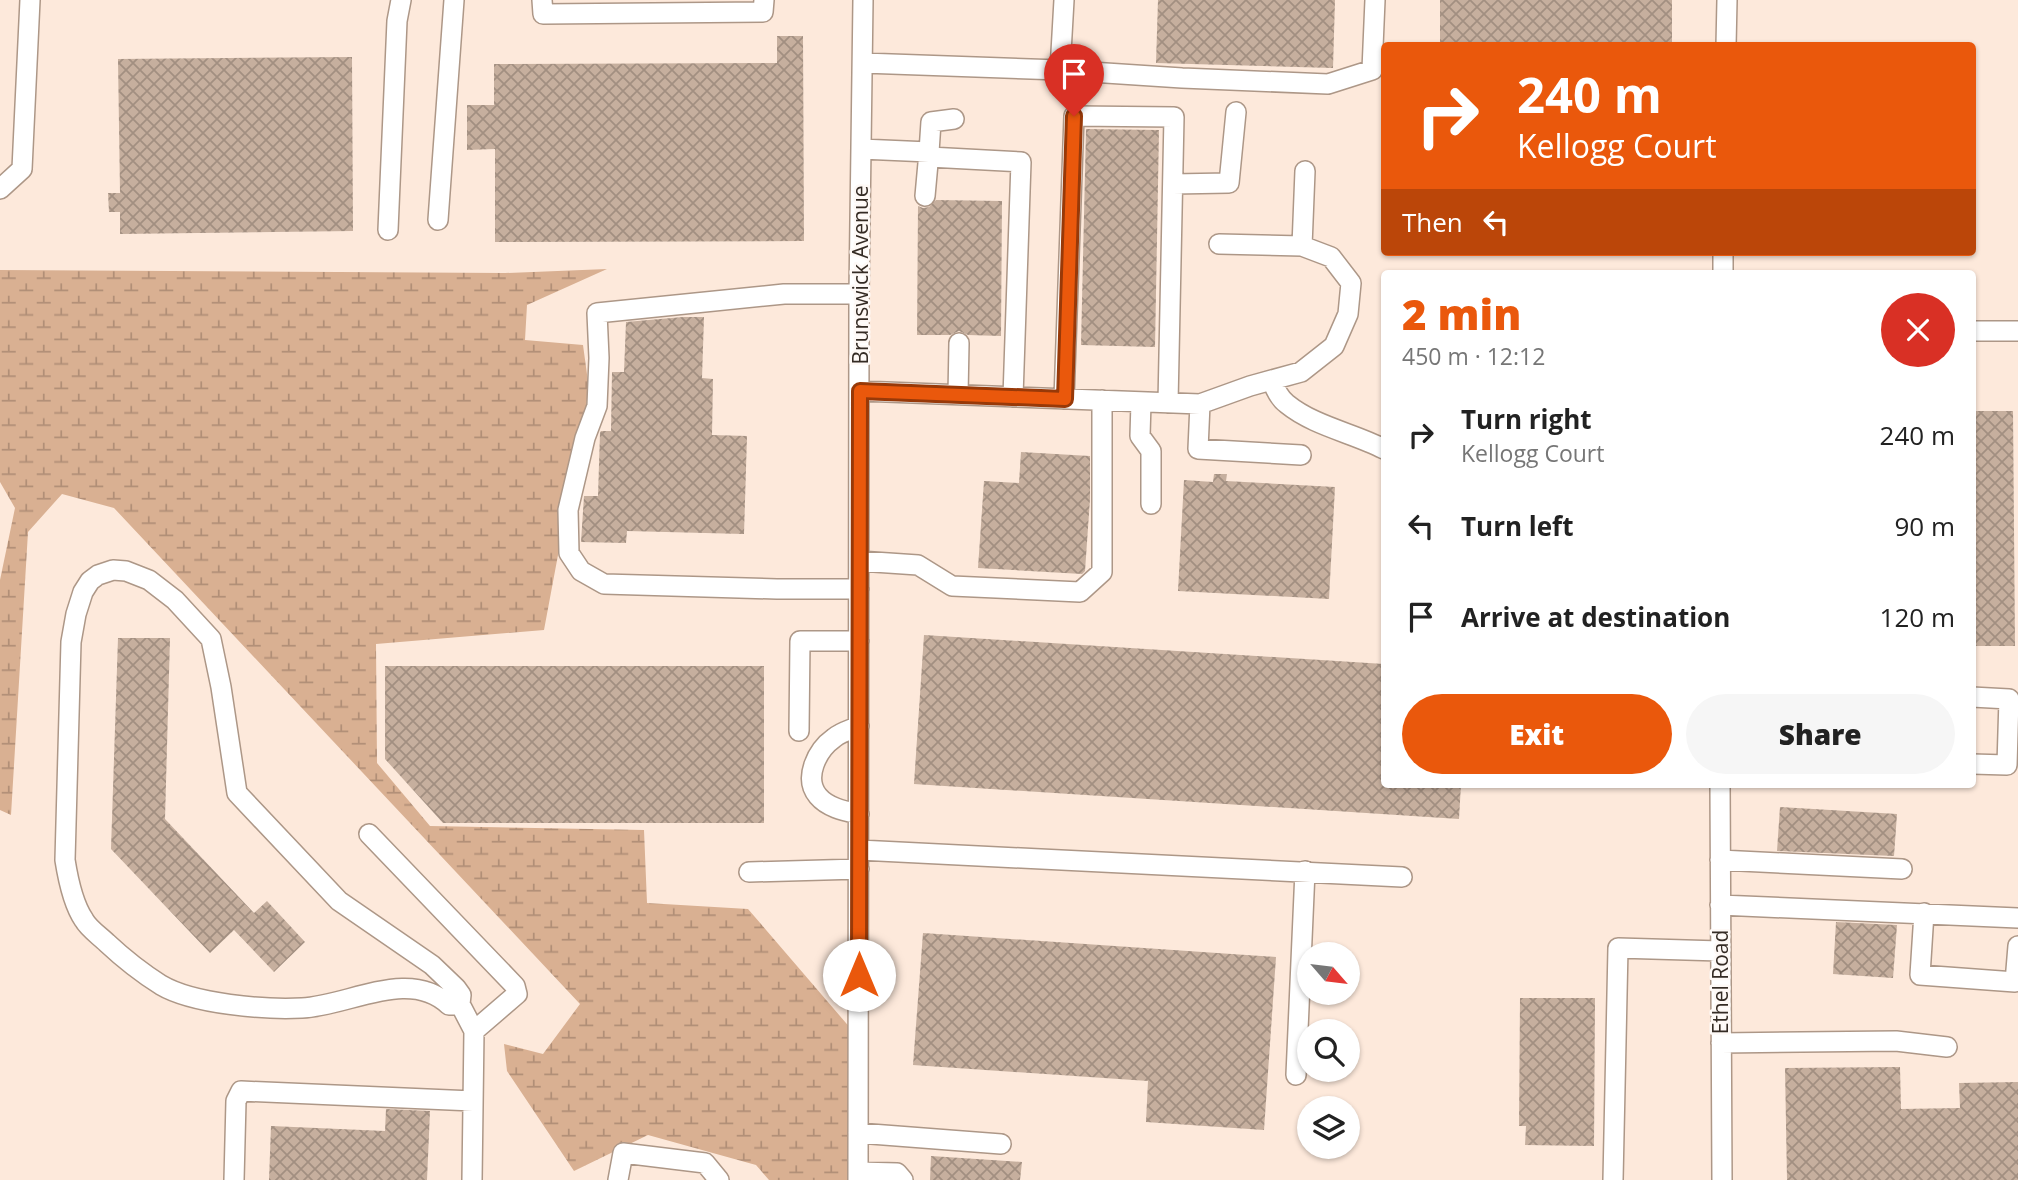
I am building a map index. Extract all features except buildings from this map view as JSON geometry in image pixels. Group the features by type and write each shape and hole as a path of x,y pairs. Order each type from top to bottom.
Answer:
{"street":[{"path":"0,188 22,169 30,0"},
{"path":"388,230 397,21 401,0"},
{"path":"438,220 454,0"},
{"path":"542,0 543,15 763,12 764,0"},
{"name":"Brunswick Avenue","path":"858,1176 859,293 863,0"},
{"path":"1060,70 1064,0"},
{"path":"863,63 1328,84 1372,69 1376,0"},
{"path":"1726,42 1727,0"},
{"path":"1173,184 1229,183 1236,112"},
{"path":"1065,399 1074,116 1174,117 1168,403"},
{"path":"925,196 930,122 954,119"},
{"path":"861,149 1021,162 1013,397"},
{"path":"1302,246 1305,171"},
{"path":"860,391 1200,404 1301,372 1335,346 1348,314 1351,283 1331,257 1302,246 1219,244"},
{"path":"859,293 784,294 597,313 597,406 585,438 568,510 569,552 581,571 604,584 859,589"},
{"path":"1976,331 2018,331"},
{"path":"958,343 958,395"},
{"path":"1272,380 1285,403 1318,422 1381,448"},
{"path":"859,561 918,565 952,586 1080,592 1102,572 1101,400"},
{"path":"1141,402 1140,436 1151,451 1151,504"},
{"path":"1200,404 1198,449 1301,454"},
{"path":"460,1004 449,1005 439,996 408,987 305,1008 259,1008 205,999 162,985 120,955 84,920 69,886 65,860 71,642 76,614 83,592 90,581 113,570 126,571 149,580 175,600 211,639 237,793 339,901 432,965 461,995 460,1004 474,1031 472,1180"},
{"path":"799,732 800,641 859,641"},
{"path":"1976,697 2009,699 2007,765 1976,764"},
{"path":"859,726 841,733 828,743 820,752 812,776 814,789 830,806 859,814"},
{"name":"Ethel Road","path":"1720,788 1722,1180"},
{"path":"369,834 515,986 517,994 474,1031"},
{"path":"749,872 859,860 1305,871 1402,877"},
{"path":"1720,860 1902,869"},
{"path":"1296,1075 1305,871"},
{"path":"1720,905 2018,918"},
{"path":"1924,913 1920,975 2015,982 2018,946"},
{"path":"1613,1180 1618,948 1720,951"},
{"path":"1721,1043 1896,1041 1948,1047"},
{"path":"234,1180 236,1101 241,1091 473,1101"},
{"path":"858,1133 1001,1144"},
{"path":"618,1180 623,1153 705,1164 719,1180"},
{"path":"858,1176 897,1173 903,1180"}],"green space":[{"path":"607,269 527,305 525,340 583,345 589,389 544,630 376,644 377,763 430,826 644,830 647,903 748,909 852,1030 859,1180 769,1180 756,1165 648,1135 574,1171 507,1071 504,1044 543,1054 580,1004 114,508 62,494 28,532 11,815 0,810 0,580 15,508 0,482 0,270 505,273"}],"route":[{"path":"859,975 860,391 1065,399 1074,116"}]}
